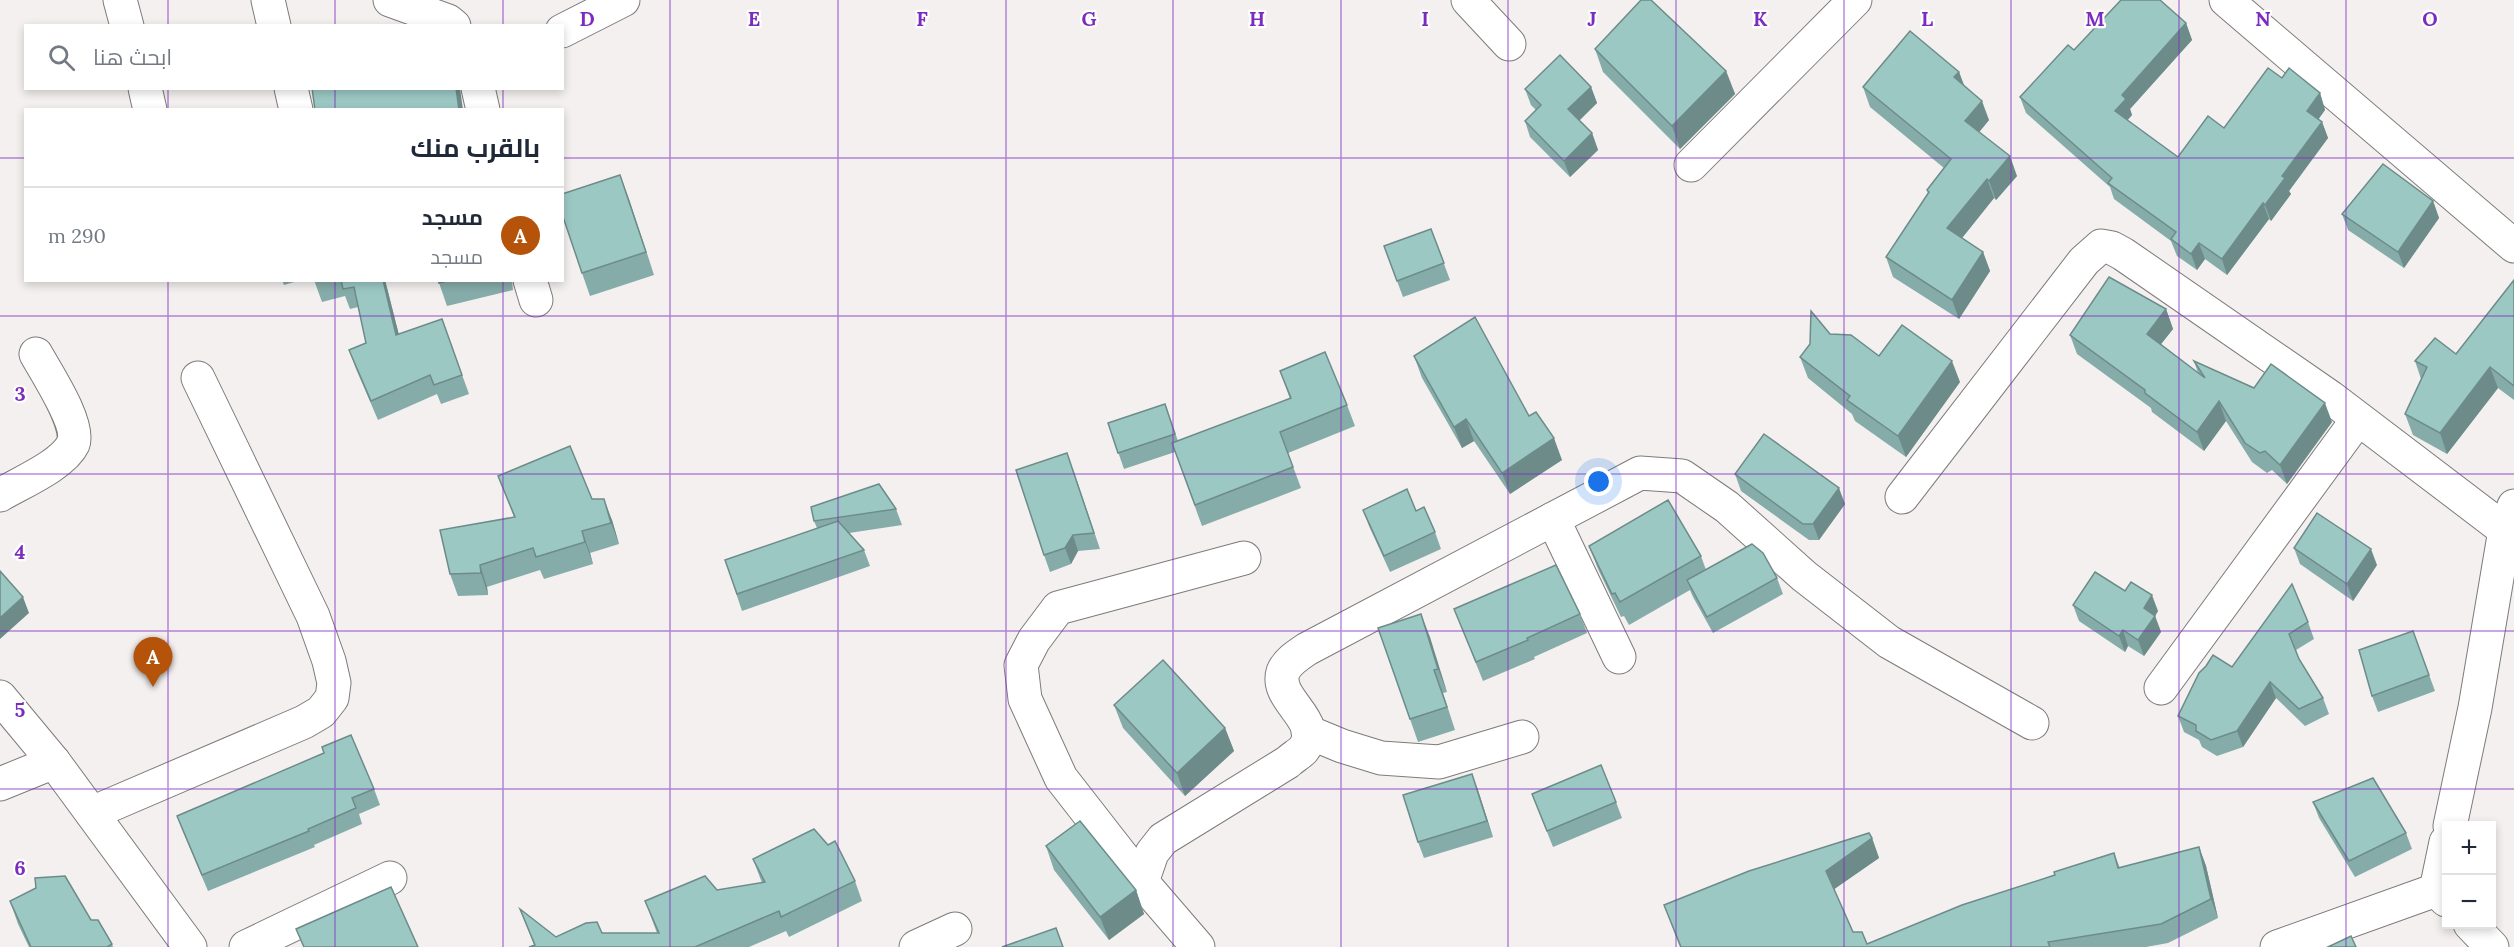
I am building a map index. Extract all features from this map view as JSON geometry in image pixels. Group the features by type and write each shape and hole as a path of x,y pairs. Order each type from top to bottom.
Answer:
{"street":[{"path":"120,0 126,24"},
{"path":"268,0 274,24"},
{"path":"390,0 452,24"},
{"path":"564,30 623,0"},
{"path":"1468,0 1509,44"},
{"path":"1691,165 1855,0"},
{"path":"2226,0 2514,246"},
{"path":"145,90 150,108"},
{"path":"291,90 296,108"},
{"path":"478,90 483,108"},
{"path":"1902,497 2084,261 2101,246 2112,248 2123,254 2358,419 2509,518 2475,708 2451,821"},
{"path":"0,495 58,461 73,443 74,430 60,397 36,354"},
{"path":"92,813 304,722 321,712 332,698 334,683 313,616 198,378"},
{"path":"2161,688 2358,419"},
{"path":"1142,882 1152,853 1163,839 1288,762 1303,750 1308,732 1307,723 1283,687 1283,671 1290,661 1306,649 1640,473 1682,476 1727,507 1804,576 1889,642 2032,723"},
{"path":"1552,519 1618,657"},
{"path":"1198,947 1142,882 1061,777 1025,699 1021,665 1034,640 1058,608 1244,558"},
{"path":"0,697 54,762 190,947"},
{"path":"1308,732 1381,758 1439,762 1522,737"},
{"path":"0,784 54,762"},
{"path":"2277,947 2441,895 2443,875"},
{"path":"246,947 390,878"},
{"path":"916,947 955,929"},
{"path":"2475,929 2492,947"}],"building":[{"path":"1641,0 1651,0 1726,71 1672,126 1595,49"},
{"path":"2121,0 2160,0 2186,23 2122,95 2126,99 2115,111 2178,157 2208,116 2224,128 2268,68 2282,78 2289,68 2320,93 2307,111 2322,122 2282,176 2285,178 2265,205 2263,203 2222,259 2199,243 2191,254 2171,239 2176,232 2108,183 2112,178 2020,97 2068,45 2074,50"},
{"path":"1910,31 1959,72 1954,77 1982,101 1965,121 2010,156 1989,181 1987,179 1947,228 1983,252 1952,300 1886,257 1929,192 1927,190 1951,159 1863,87"},
{"path":"1560,55 1591,87 1568,109 1592,133 1564,161 1525,121 1541,105 1525,89"},
{"path":"312,90 456,90 459,108 315,108"},
{"path":"2383,164 2433,201 2398,252 2342,214"},
{"path":"620,175 646,252 582,273 564,220 564,193"},
{"path":"1431,229 1444,263 1397,281 1384,246"},
{"path":"2109,277 2166,309 2147,334 2205,378 2194,361 2254,388 2271,364 2325,403 2280,465 2265,451 2260,453 2245,443 2219,401 2197,432 2145,393 2145,390 2070,335"},
{"path":"2514,280 2514,386 2490,367 2440,433 2405,414 2427,367 2415,361 2435,338 2456,354"},
{"path":"341,282 383,282 396,335 442,319 462,375 434,385 430,375 371,401 349,350 366,343 354,287 343,289"},
{"path":"1811,311 1830,334 1851,335 1879,356 1902,325 1952,361 1898,436 1847,400 1850,396 1800,357 1810,344"},
{"path":"1475,317 1529,416 1536,412 1554,438 1502,473 1466,419 1454,427 1414,356"},
{"path":"1325,352 1347,405 1280,432 1293,467 1195,505 1172,443 1291,398 1280,371"},
{"path":"1165,404 1175,434 1118,453 1108,423"},
{"path":"1764,434 1839,488 1813,524 1803,524 1735,474"},
{"path":"570,446 592,499 604,499 611,523 582,531 585,542 536,557 533,548 480,565 481,573 450,574 440,530 515,517 498,476"},
{"path":"1067,453 1094,533 1073,535 1065,548 1044,555 1016,470"},
{"path":"879,484 896,509 814,521 811,507"},
{"path":"1407,489 1416,511 1424,507 1435,532 1384,556 1363,510"},
{"path":"1668,500 1701,556 1620,602 1615,593 1612,594 1589,546"},
{"path":"2317,513 2371,549 2347,584 2294,548"},
{"path":"838,521 864,550 737,594 725,560"},
{"path":"1752,544 1763,553 1777,578 1707,617 1687,580"},
{"path":"1556,565 1580,614 1527,638 1528,640 1476,662 1454,609"},
{"path":"0,571 23,597 0,618"},
{"path":"2095,572 2125,591 2131,582 2152,595 2144,608 2155,616 2138,640 2123,630 2119,636 2073,605"},
{"path":"2292,584 2308,622 2289,634 2299,659 2323,698 2299,709 2270,682 2237,731 2211,740 2196,731 2196,725 2178,716 2199,673 2213,655 2232,667"},
{"path":"1421,614 1438,669 1434,670 1447,707 1410,719 1378,628"},
{"path":"2413,631 2429,675 2372,696 2359,650"},
{"path":"1163,660 1225,728 1177,773 1114,705"},
{"path":"351,735 374,789 352,798 356,808 308,829 309,831 202,875 177,816 324,753 322,747"},
{"path":"1601,765 1616,802 1547,831 1532,794"},
{"path":"1472,774 1487,821 1418,842 1403,795"},
{"path":"2373,778 2406,833 2349,861 2313,802"},
{"path":"1080,821 1136,890 1100,917 1046,846"},
{"path":"814,829 828,845 835,841 855,881 781,917 779,911 695,947 529,947 535,945 520,909 556,937 586,923 597,922 602,933 659,933 645,901 705,876 717,890 765,882 753,859"},
{"path":"1869,833 1872,838 1826,871 1853,932 1862,932 1867,944 1962,905 2114,853 2118,868 2199,847 2211,899 2161,924 2048,942 2050,947 1681,947 1664,905 1749,871"},
{"path":"65,876 91,920 98,920 112,944 107,947 31,947 10,901 36,888 35,878"},
{"path":"391,887 418,947 304,947 296,929"},
{"path":"1056,928 1063,947 1002,947"},
{"path":"2351,936 2356,947 2328,947"}],"place":[{"name":"مسجد","path":"153,687"}]}
